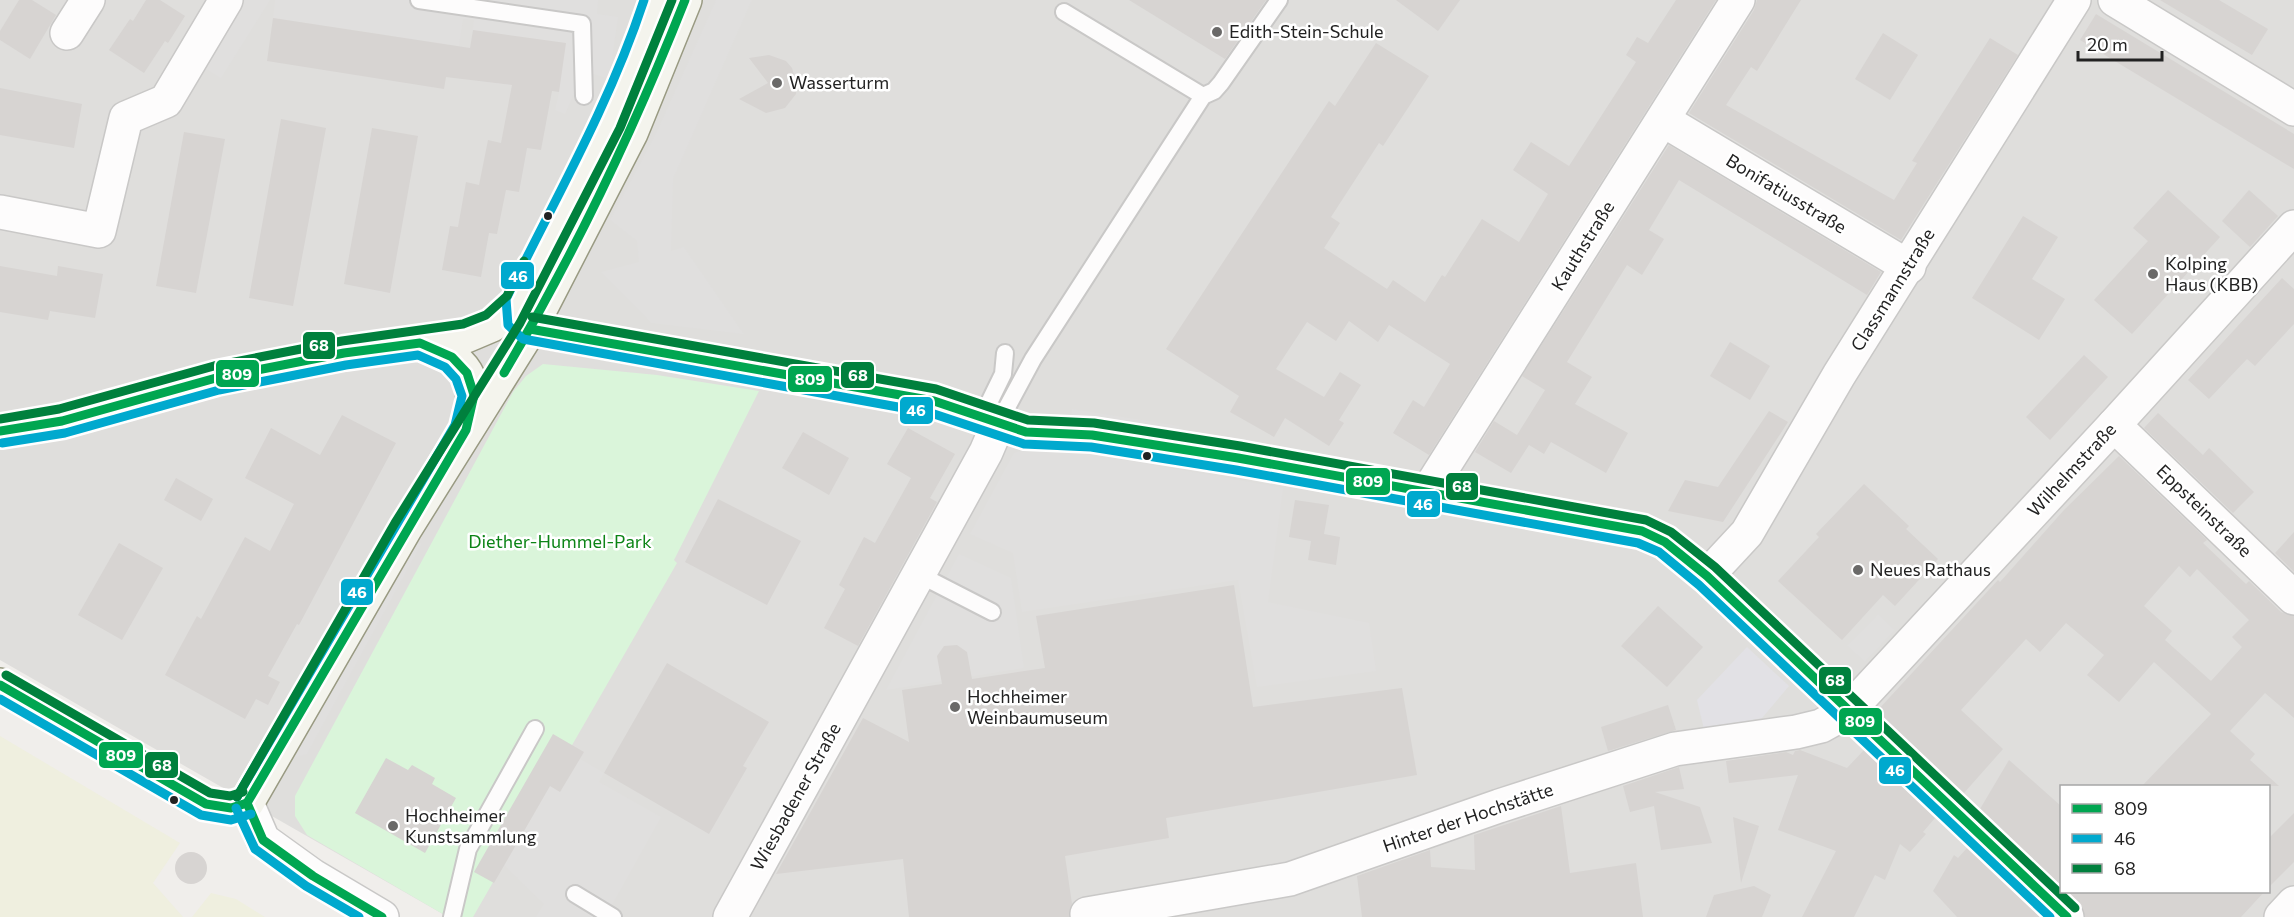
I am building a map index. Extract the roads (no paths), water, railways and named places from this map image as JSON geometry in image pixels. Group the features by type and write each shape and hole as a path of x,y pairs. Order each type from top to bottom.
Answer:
{"main road":[{"path":"0,685 206,804 231,808 247,803 405,529 466,430 524,316 636,62 657,0"},
{"path":"0,431 62,422 216,378 344,353 466,336 492,325 524,316 632,133 686,0"},
{"path":"420,343 452,357 468,373 474,395 473,408 466,430"}],"street":[{"path":"67,33 88,0"},
{"path":"0,212 99,231 126,118 166,101 226,0"},
{"name":"Kauthstraße","path":"1428,491 1738,0"},
{"name":"Classmannstraße","path":"1707,576 1747,533 1839,375 1909,267 2074,0"},
{"path":"2115,0 2294,109"},
{"name":"Bonifatiusstraße","path":"1663,120 1909,267"},
{"name":"Wilhelmstraße","path":"1848,711 2114,425 2288,245"},
{"path":"524,316 934,401 1026,432 1092,435 1428,491 1642,531 1665,542 1707,576 2067,917"},
{"name":"Wiesbadener Straße","path":"730,917 986,452 989,421"},
{"name":"Eppsteinstraße","path":"2114,425 2294,598"},
{"name":"Hinter der Hochstätte","path":"1088,917 1087,914 1290,879 1499,806 1675,749 1796,732 1821,726 1848,711"},
{"path":"247,803 256,830 268,845 313,876 382,917"},
{"path":"2281,917 2294,903"}],"lane":[{"path":"419,0 582,24 584,96"},
{"path":"989,421 1034,359 1203,96 1214,91 1221,83 1279,0"},
{"path":"1064,12 1203,96"},
{"path":"989,421 1003,374 1005,353"},
{"path":"918,574 992,612"},
{"path":"452,917 468,849 535,729"},
{"path":"575,894 614,917"}],"place":[{"name":"Edith-Stein-Schule","path":"1217,32"},
{"name":"Wasserturm","path":"777,83"},
{"name":"Kolping Haus (KBB)","path":"2153,274"},
{"name":"Neues Rathaus","path":"1858,570"},
{"name":"Hochheimer Weinbaumuseum","path":"955,707"},
{"name":"Hochheimer Kunstsammlung","path":"393,826"}],"park label":[{"name":"Diether-Hummel-Park","path":"560,542"}]}
